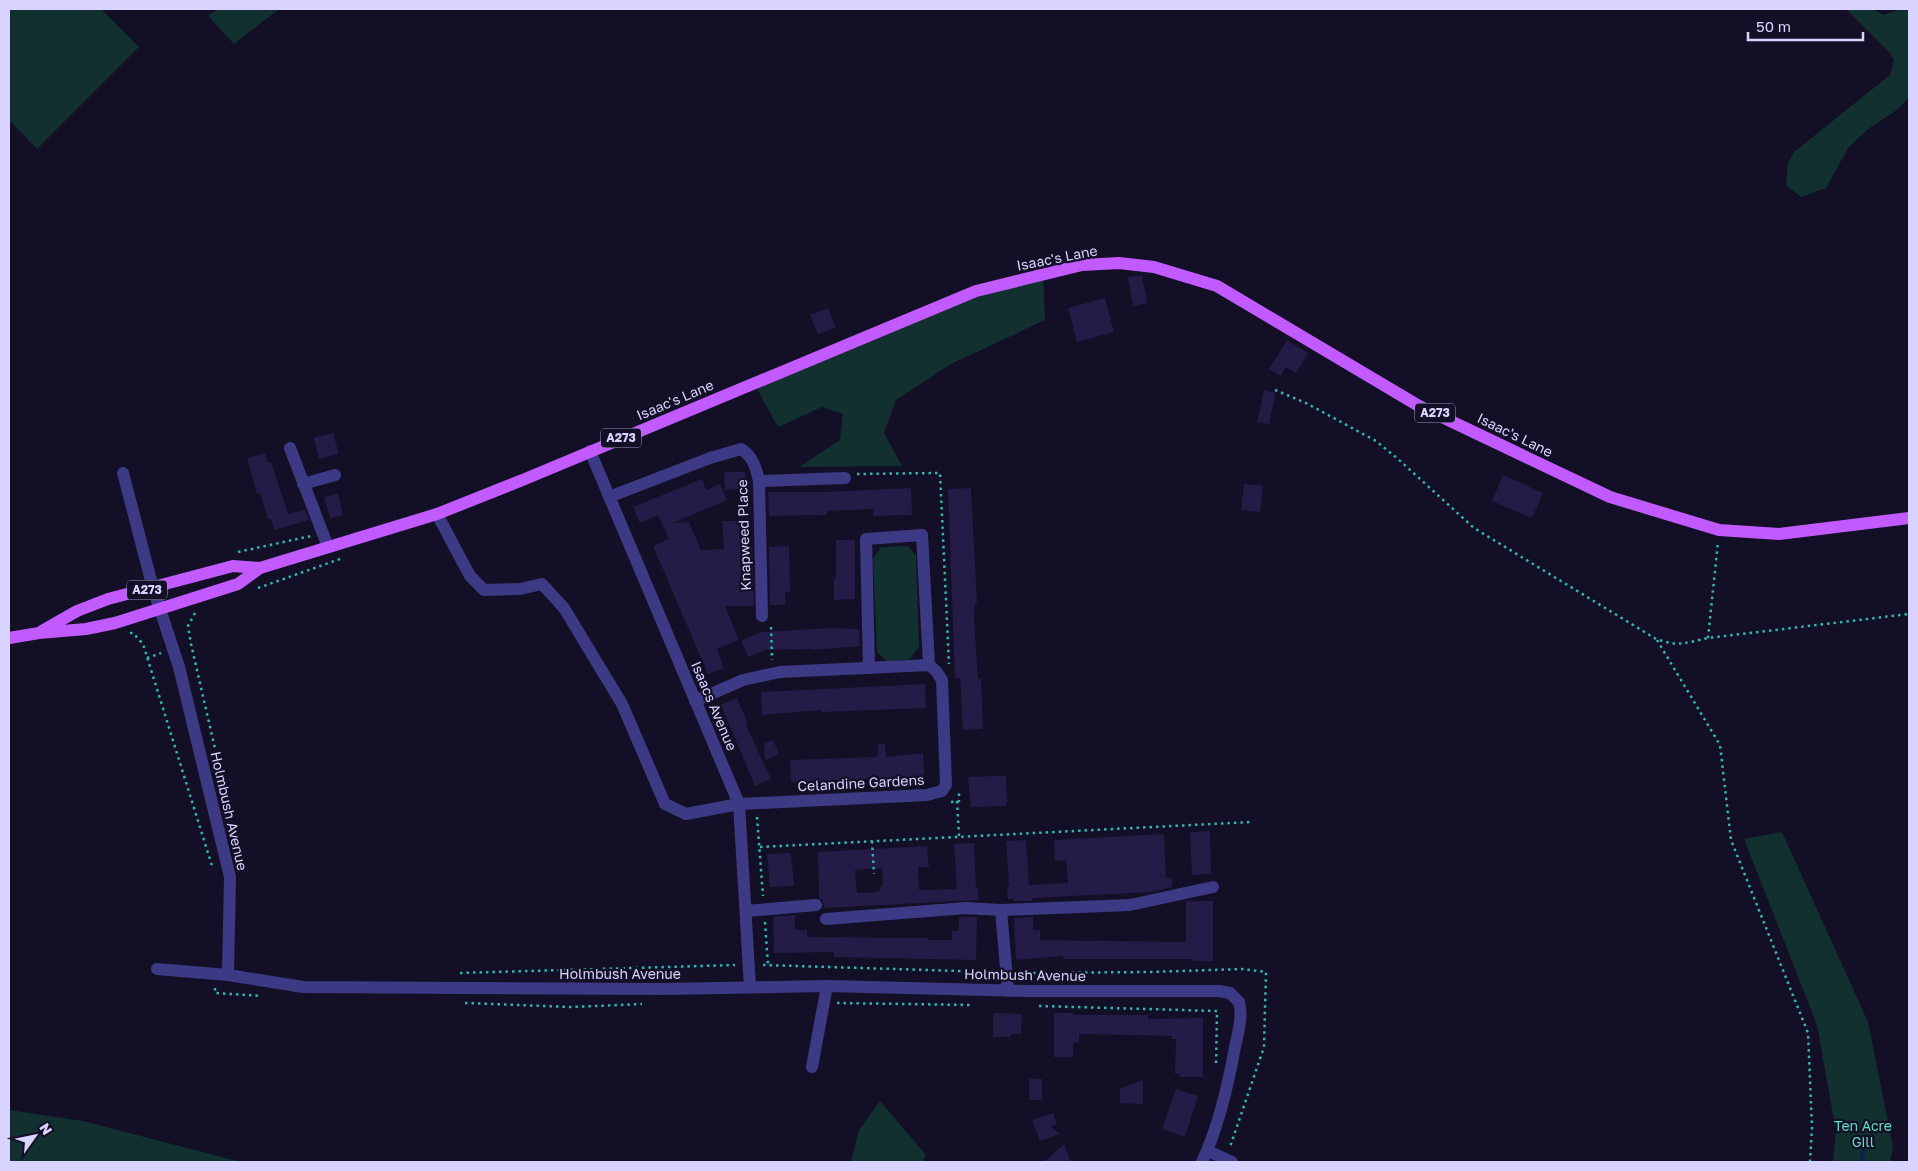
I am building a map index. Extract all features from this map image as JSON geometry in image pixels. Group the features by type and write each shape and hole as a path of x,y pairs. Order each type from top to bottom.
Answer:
{"main road":[{"name":"Isaac's Lane","path":"9,638 39,632 86,629 115,623 238,584 260,568 437,514 525,480 590,451 976,291 1082,266 1119,263 1154,267 1217,286 1428,410 1610,497 1719,530 1779,534 1909,518"},
{"name":"Isaac's Lane","path":"39,632 76,610 108,599 233,566 260,568"}],"street":[{"path":"290,448 302,484 328,547"},
{"name":"Knapweed Place","path":"609,497 710,458 741,450 748,453 755,466 759,481 762,616"},
{"name":"Isaacs Avenue","path":"590,451 740,804 750,986"},
{"name":"Holmbush Avenue","path":"122,473 153,588 180,667 230,877 228,975 303,986 663,989 827,986 1008,991 1219,991 1234,995 1239,1002 1240,1018 1227,1088 1205,1156"},
{"path":"302,484 335,475"},
{"path":"759,481 845,478"},
{"path":"437,514 470,576 484,590 520,588 542,584 564,608 622,704 665,804 686,814 740,804"},
{"path":"695,701 742,680 780,672 869,668 929,665 922,535 866,539 869,668"},
{"name":"Celandine Gardens","path":"740,804 916,796 942,791 946,786 946,778 942,680 929,665"},
{"path":"826,919 966,908 1001,910 1130,905 1213,887"},
{"path":"746,911 816,905"},
{"path":"1001,910 1008,991"},
{"path":"157,969 228,975"},
{"path":"812,1067 827,986"},
{"path":"1205,1156 1229,1161"}],"path":[{"path":"1275,390 1306,403 1376,441 1474,528 1656,639 1679,645 1708,638 1909,614"},
{"path":"1708,638 1719,530"},
{"path":"229,554 322,533"},
{"path":"199,610 194,613 188,626 229,809"},
{"path":"762,616 771,626 772,660"},
{"path":"126,634 133,633 143,644 214,873"},
{"path":"1656,639 1720,745 1731,840 1808,1033 1812,1128 1810,1162"},
{"path":"957,801 959,836"},
{"path":"760,846 1251,822"},
{"path":"872,841 874,874"},
{"path":"453,973 749,964 1006,973 1242,969 1266,972 1264,1047 1229,1161"},
{"path":"215,974 215,993 270,996"},
{"path":"825,1002 979,1005"},
{"path":"464,1003 572,1007 648,1004"},
{"path":"1036,1006 1217,1011 1216,1068"}],"green space":[{"path":"9,9 101,9 139,47 37,149 9,120"},
{"path":"218,9 279,9 234,44 208,16"},
{"path":"1846,9 1873,9 1883,15 1902,9 1909,9 1909,98 1894,112 1868,129 1848,148 1826,188 1801,197 1786,185 1788,163 1794,152 1890,75 1894,60 1890,53"},
{"path":"1043,274 1045,320 951,364 896,400 884,433 902,466 799,467 840,440 843,414 822,407 778,427 754,383 976,291"},
{"path":"907,546 916,555 919,647 910,659 887,661 877,652 873,559 881,547"},
{"name":"Ten Acre Gill","path":"1782,832 1868,1022 1893,1147 1890,1162 1833,1162 1836,1131 1817,1025 1744,839"},
{"path":"880,1101 926,1155 922,1162 851,1162 859,1130"},
{"path":"9,1110 83,1121 241,1162 9,1162"}],"building":[{"path":"1142,275 1147,303 1133,306 1128,277"},
{"path":"1105,298 1114,332 1077,342 1068,308"},
{"path":"828,308 836,327 818,334 810,315"},
{"path":"1287,340 1308,353 1296,373 1286,367 1281,376 1269,369"},
{"path":"1264,390 1276,393 1269,424 1257,422"},
{"path":"333,433 339,454 319,459 314,438"},
{"path":"265,453 268,463 271,462 288,514 305,510 309,520 274,530 271,519 268,519 260,493 257,494 247,458"},
{"path":"724,472 745,472 746,489 725,490"},
{"path":"1503,475 1543,493 1532,518 1492,501"},
{"path":"702,479 706,490 720,484 727,500 673,523 689,522 701,550 724,549 722,521 745,521 748,548 752,547 754,606 725,606 739,640 717,649 724,668 708,674 653,546 669,539 658,515 640,523 633,507"},
{"path":"1244,484 1263,486 1260,512 1241,510"},
{"path":"911,488 912,515 873,516 873,509 827,511 827,515 769,516 768,492 826,492"},
{"path":"971,488 977,603 975,603 974,618 978,679 981,679 983,729 963,730 960,678 955,678 948,489"},
{"path":"338,494 343,515 330,518 324,497"},
{"path":"836,540 855,540 855,599 834,600"},
{"path":"789,546 790,592 785,592 785,605 770,605 769,547"},
{"path":"831,628 859,629 860,646 812,650 765,650 748,657 741,641 761,632"},
{"path":"925,684 926,708 822,712 822,710 762,715 761,692"},
{"path":"737,698 748,724 746,725 771,779 755,786 721,705"},
{"path":"773,740 779,754 765,760 764,744"},
{"path":"878,744 885,744 886,757 923,753 924,777 791,782 790,760 877,757"},
{"path":"1006,776 1006,806 971,807 968,777"},
{"path":"1210,831 1211,874 1192,875 1190,832"},
{"path":"1164,834 1166,878 1172,878 1172,887 1152,892 1032,898 1032,901 1008,899 1006,841 1026,840 1029,885 1068,883 1066,860 1055,861 1054,840"},
{"path":"974,843 976,888 978,888 979,900 824,908 823,901 819,898 818,852 927,846 929,867 918,867 919,890 957,889 954,844","holes":["882,868 883,884 878,892 857,893 855,870"]},
{"path":"791,853 794,886 770,887 767,854"},
{"path":"1186,901 1213,901 1213,961 1193,961 1193,959 1063,959 1063,956 1016,960 1014,918 1033,917 1033,930 1040,930 1040,940 1186,942"},
{"path":"795,915 795,930 807,930 807,937 928,938 928,940 952,940 952,931 959,931 959,917 977,917 976,960 834,957 834,952 774,953 773,917"},
{"path":"993,1013 1022,1014 1021,1034 1011,1034 1011,1037 993,1037"},
{"path":"1054,1013 1073,1013 1073,1015 1148,1015 1148,1019 1203,1018 1203,1077 1179,1077 1180,1074 1175,1074 1176,1039 1172,1039 1172,1036 1079,1034 1079,1043 1073,1042 1073,1057 1054,1057"},
{"path":"1029,1079 1042,1079 1042,1100 1029,1100"},
{"path":"1143,1080 1143,1104 1120,1103 1120,1089"},
{"path":"1176,1089 1198,1096 1185,1137 1162,1129"},
{"path":"1053,1113 1057,1124 1051,1126 1059,1134 1040,1141 1032,1120"},
{"path":"1064,1144 1071,1162 1044,1162"}],"waterway":[{"path":"1862,1162 1864,1143"}]}
